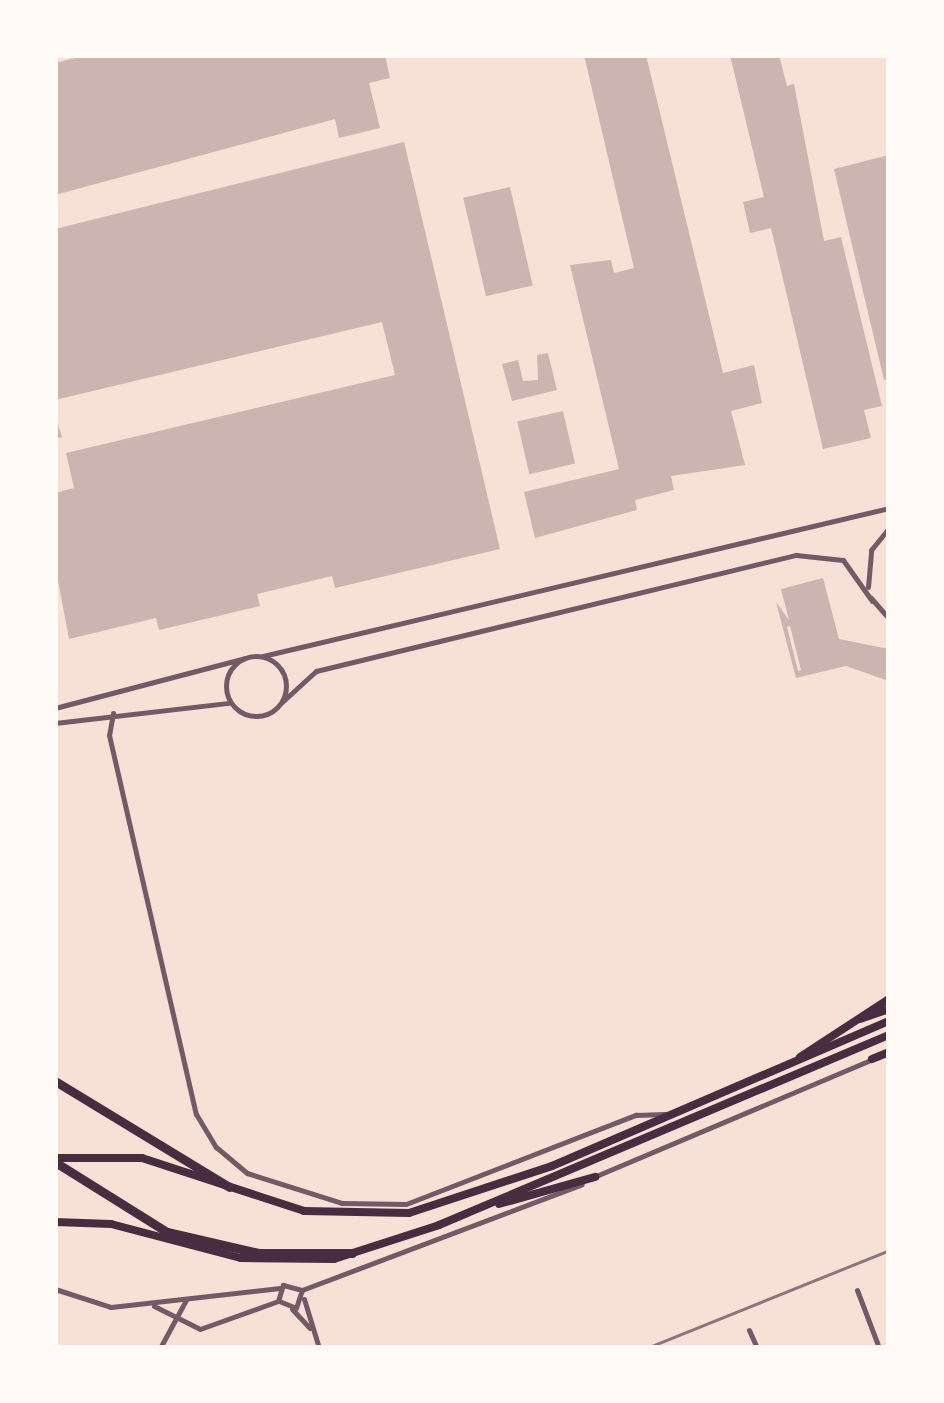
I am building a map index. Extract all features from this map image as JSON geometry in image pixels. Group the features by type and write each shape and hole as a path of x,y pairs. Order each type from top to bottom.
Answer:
{"highway":[{"path":"796,1060 818,1039 889,999"},
{"path":"842,1025 889,1009"},
{"path":"55,1160 81,1155 142,1158 304,1211 410,1213 674,1114 889,1021"},
{"path":"471,1212 889,1036"},
{"path":"872,1060 889,1054"},
{"path":"55,1082 228,1187"},
{"path":"55,1160 168,1232 259,1253 352,1253"},
{"path":"55,1225 75,1220 259,1260 352,1253 471,1212 595,1177"}],"street":[{"path":"55,708 245,658 889,508"},
{"path":"872,601 866,566 889,528"},
{"path":"55,723 218,699 256,716 282,702 316,670 796,556 843,560 889,619"},
{"path":"263,656 284,674 282,702"},
{"path":"238,710 226,682 245,658"},
{"path":"113,713 113,754 196,1114 216,1147 247,1172 342,1203 406,1204 636,1115 674,1114"},
{"path":"55,1288 93,1305 146,1305 280,1288 302,1290 595,1177 872,1060"},
{"path":"278,1300 280,1288"},
{"path":"302,1290 319,1348"},
{"path":"857,1290 879,1348"},
{"path":"160,1348 188,1298"},
{"path":"292,1309 304,1299"},
{"path":"278,1300 312,1331"},
{"path":"146,1305 200,1329 278,1300"},
{"path":"749,1330 757,1348"}],"building":[{"path":"87,55 385,55 390,78 369,83 380,128 339,138 335,119 55,195 55,63"},
{"path":"584,55 646,55 723,373 754,365 762,403 731,411 745,465 671,476 674,490 635,500 637,510 535,538 524,492 619,469 570,265 611,260 614,273 634,268"},
{"path":"730,55 779,55 787,86 794,84 824,241 841,237 882,406 864,410 871,438 823,449 771,228 750,233 743,202 764,197"},
{"path":"404,142 500,549 335,588 332,576 257,594 260,606 159,630 156,618 69,639 55,565 55,493 74,488 66,453 395,375 382,322 55,400 55,229"},
{"path":"889,155 889,379 884,380 834,169"},
{"path":"510,187 533,285 486,296 463,198"},
{"path":"548,353 557,390 512,401 502,364 518,360 523,381 538,380 537,355"},
{"path":"563,411 575,464 529,474 517,422"},
{"path":"55,414 62,437 55,439"},
{"path":"823,578 839,639 889,649 889,681 846,666 796,678 776,602 789,620 781,589","holes":["790,626 801,670 798,671 787,627"]}],"railway":[{"path":"647,1348 889,1250"}]}
